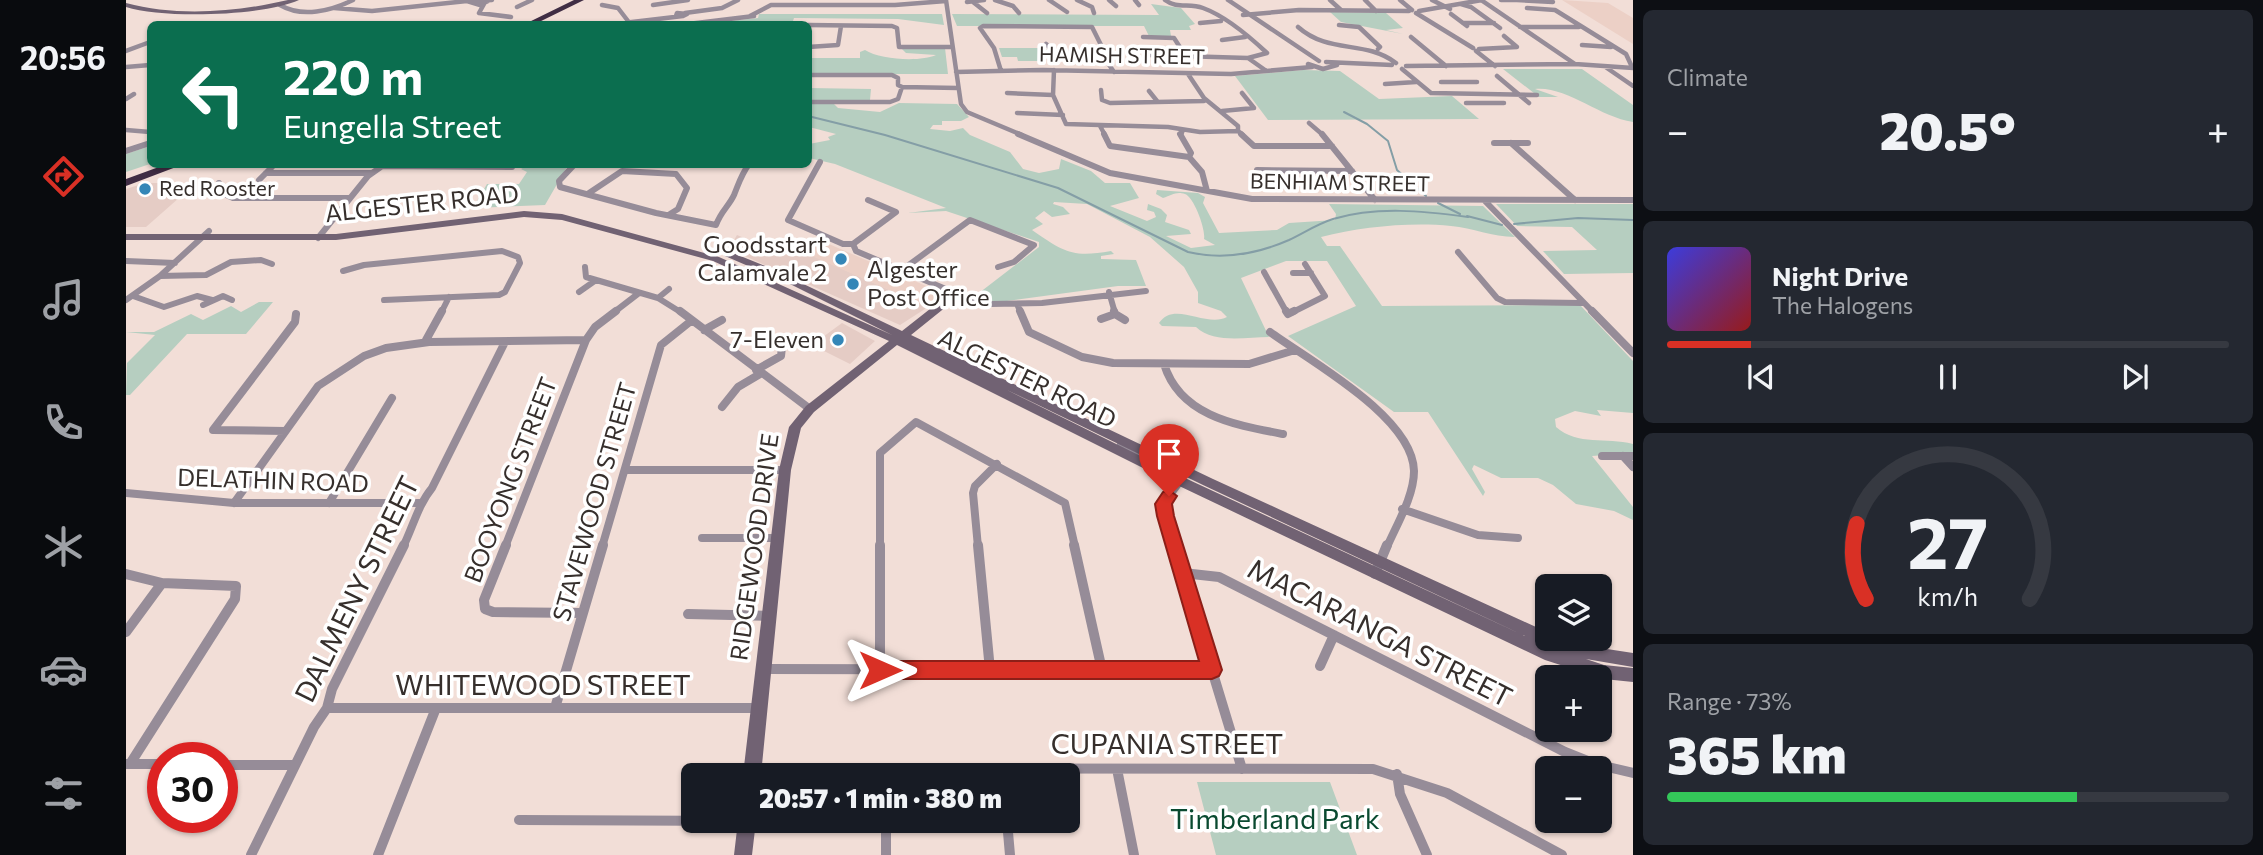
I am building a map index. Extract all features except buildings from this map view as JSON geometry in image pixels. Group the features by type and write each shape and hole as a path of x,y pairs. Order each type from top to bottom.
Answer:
{"highway":[{"path":"513,18 566,0"},
{"path":"535,21 580,0"},
{"path":"548,21 587,0"},
{"path":"126,175 147,168"},
{"path":"126,183 168,168"}],"main road":[{"path":"126,5 149,10 226,11 280,5 296,0"},
{"name":"ALGESTER ROAD","path":"126,237 320,234 502,214 562,217 728,263 901,338 1104,432 1573,665 1633,675"},
{"name":"ALGESTER ROAD","path":"126,231 205,235"},
{"name":"RIDGEWOOD DRIVE","path":"753,763 785,470 795,427 810,409 953,296"},
{"name":"ALGESTER ROAD","path":"901,338 1180,481 1377,568 1553,642 1581,652 1633,660"},
{"path":"743,855 746,833"}],"street":[{"path":"334,8 353,0"},
{"path":"411,0 412,6"},
{"path":"519,0 530,1"},
{"path":"649,0 654,7 668,1 688,0"},
{"path":"602,5 618,8 628,21 729,6 738,0"},
{"path":"984,0 970,2 987,13"},
{"path":"995,0 1013,6 1019,13"},
{"path":"1049,0 1067,12"},
{"path":"1077,0 1092,7 1094,13"},
{"path":"1109,0 1116,6"},
{"path":"1135,0 1139,5"},
{"path":"1148,55 1248,58 1267,53 1203,8 1172,6 1165,0"},
{"path":"1222,0 1246,15 1325,63 1327,69 1310,64 1246,15 1228,0"},
{"path":"1330,0 1341,10"},
{"path":"1365,0 1376,11"},
{"path":"1400,0 1476,49 1495,66"},
{"path":"1432,0 1469,28"},
{"path":"1246,15 1341,10 1450,11 1461,4 1482,0 1575,64"},
{"path":"1501,0 1553,2 1549,0"},
{"path":"517,7 530,1"},
{"path":"668,1 686,21"},
{"path":"750,16 763,7 787,2 946,1"},
{"name":"BENHIAM STREET","path":"946,1 961,104 970,114 1115,174 1262,200 1633,200"},
{"path":"280,5 294,11 334,8 365,12 438,3 488,2"},
{"path":"488,2 479,13 513,18"},
{"path":"1539,2 1626,54 1633,68"},
{"path":"431,12 438,3"},
{"path":"1461,4 1471,7 1500,28"},
{"path":"1527,8 1548,8"},
{"path":"712,21 757,16"},
{"path":"1200,23 1221,22"},
{"path":"1463,23 1494,23"},
{"path":"812,25 895,26 899,47 951,47"},
{"path":"1339,25 1359,27 1380,47 1378,49"},
{"path":"812,47 838,46 841,26"},
{"path":"1001,71 994,48 982,35 980,28 983,26 1092,27 1104,51 1103,56 1114,72"},
{"path":"1298,27 1326,47 1378,49 1394,64"},
{"path":"1520,27 1579,27"},
{"path":"1476,49 1517,47 1501,36 1511,36"},
{"path":"1143,37 1174,38 1185,55"},
{"path":"1222,40 1245,37"},
{"path":"1411,37 1446,66"},
{"path":"126,51 147,43"},
{"path":"1046,44 1057,54 1103,56"},
{"path":"1582,46 1611,47"},
{"path":"1248,58 1265,70"},
{"path":"1310,64 1394,64 1404,67 1575,64 1633,68"},
{"name":"HAMISH STREET","path":"956,72 1054,70 1188,74 1265,70 1310,64"},
{"path":"126,67 147,65"},
{"path":"1604,66 1633,86"},
{"path":"1404,67 1416,82 1431,93 1537,95"},
{"path":"1054,70 1053,95 1066,124 1238,131"},
{"path":"1188,74 1195,92 1204,101 1222,111 1254,146 1332,146"},
{"path":"812,75 892,75 898,78 898,85 902,87 958,88"},
{"path":"1447,76 1466,94"},
{"path":"1497,76 1529,103"},
{"path":"1490,81 1503,81"},
{"path":"1385,84 1416,82"},
{"path":"1441,82 1477,82"},
{"path":"812,102 890,102 898,99 902,87"},
{"path":"1101,90 1099,93 1105,102 1204,101"},
{"path":"1149,91 1157,101"},
{"path":"1007,93 1053,95"},
{"path":"1222,111 1254,108 1242,93"},
{"path":"126,99 134,94"},
{"path":"1478,94 1488,103"},
{"path":"1466,103 1504,103"},
{"path":"1017,113 1063,115"},
{"path":"1309,123 1332,146 1375,200"},
{"path":"136,130 147,124"},
{"path":"1100,127 1110,146 1189,157 1195,161 1208,184 1207,191"},
{"path":"126,130 147,132"},
{"path":"1183,130 1180,134 1191,153 1189,157"},
{"path":"1494,143 1528,143"},
{"path":"1511,143 1574,200"},
{"path":"126,150 147,144"},
{"path":"820,162 788,220 843,244 853,244 896,212 868,200"},
{"path":"259,180 271,168"},
{"path":"320,234 371,173 379,168"},
{"path":"570,168 564,172 558,184 656,213 670,214 699,224 716,225 721,209 733,198 739,177 746,168"},
{"path":"1257,170 1352,171"},
{"path":"589,193 622,171 677,174 687,188 678,209 670,214"},
{"path":"266,173 371,173"},
{"path":"304,181 311,173"},
{"path":"219,183 220,192 233,198 349,198"},
{"path":"1484,200 1633,353"},
{"path":"902,270 970,220 1034,245 1014,262 998,267"},
{"path":"130,298 176,263 205,235"},
{"path":"853,244 856,250 945,288 953,296 994,306 1109,292 1146,291"},
{"path":"343,271 364,265 490,252 518,257 520,263 505,292 489,297 383,300"},
{"path":"1458,252 1497,298 1505,302 1582,303"},
{"path":"160,276 206,275 232,262 261,260 272,264"},
{"path":"126,261 176,263"},
{"path":"1264,272 1289,314 1324,299 1306,264"},
{"path":"585,267 586,277 658,298 810,409"},
{"path":"1293,273 1311,273"},
{"path":"579,292 596,280"},
{"path":"658,298 669,289"},
{"path":"1109,292 1115,314 1125,320"},
{"name":"BOOYONG STREET","path":"582,613 493,612 485,608 484,600 586,340 595,327 639,293"},
{"path":"130,298 164,307 197,296 212,300"},
{"path":"203,304 223,296 232,300"},
{"path":"426,340 449,297"},
{"path":"1017,304 1029,332 1082,357 1113,363 1249,364 1295,350"},
{"path":"285,431 213,430 295,322 296,314"},
{"path":"1101,319 1115,314"},
{"path":"704,330 722,320"},
{"name":"STAVEWOOD STREET","path":"555,708 661,345 691,321"},
{"path":"1270,332 1377,409 1403,438 1414,474 1377,568"},
{"path":"234,503 318,386 333,373 388,346 426,340 586,340"},
{"name":"DALMENY STREET","path":"251,855 295,765 327,708 332,689 416,519 420,503 432,488 505,342"},
{"path":"723,407 738,387 781,356 782,347"},
{"path":"1164,364 1172,386 1200,410 1261,430 1283,434"},
{"path":"329,503 392,398"},
{"path":"880,670 880,453 909,425 916,422 1065,503 1102,670"},
{"path":"1104,432 1170,471 1180,481"},
{"path":"1602,456 1633,456"},
{"path":"1623,456 1633,467"},
{"path":"990,670 973,493 975,486 997,464"},
{"path":"625,470 785,470"},
{"path":"1208,482 1186,478 1180,481 1163,504 1242,769"},
{"name":"DELATHIN ROAD","path":"126,493 234,503 420,503"},
{"path":"1402,509 1478,535 1518,538"},
{"path":"702,538 778,538"},
{"name":"MACARANGA STREET","path":"1183,573 1219,577 1565,752 1595,764 1633,774"},
{"path":"126,574 162,583 236,586 235,598 128,764"},
{"path":"126,632 162,583"},
{"path":"688,614 769,616"},
{"path":"1320,666 1334,635"},
{"path":"764,669 1212,670"},
{"name":"WHITEWOOD STREET","path":"327,708 760,708"},
{"path":"378,855 436,708"},
{"path":"128,764 147,764"},
{"path":"238,765 295,765"},
{"path":"1117,769 1134,855"},
{"name":"CUPANIA STREET","path":"1080,770 1373,769 1397,774 1450,794 1562,855"},
{"path":"1397,774 1400,794 1427,855"},
{"path":"519,820 681,821"},
{"path":"886,833 886,855"},
{"path":"1008,833 1010,855"}],"shaded area":[{"path":"1562,0 1608,3 1633,18 1633,44"},
{"path":"145,183 196,183 146,227 126,227 126,189"},
{"path":"737,235 780,253 791,246 928,307 900,325 729,249"},
{"path":"822,241 942,295 928,307 805,253"},
{"path":"842,323 875,341 850,364 812,345"}],"green space":[{"path":"1151,4 1181,8 1195,24 1189,26 1191,30 1170,30 1171,36 1149,36 1144,26 957,26 952,14 1159,15"},
{"path":"1330,12 1386,13 1403,28 1386,30 1403,34 1341,22"},
{"path":"759,14 942,14 944,25 898,19 794,18 793,21 729,21 758,18"},
{"path":"901,48 945,48 948,74 812,74 812,58 860,58 860,52 865,50 900,59 921,59 936,55 906,53"},
{"path":"999,48 1046,48 1048,54 1043,54 1045,61 1018,61 1017,57 1002,57"},
{"path":"1503,69 1582,69 1633,105 1633,122 1620,119 1559,92 1535,89 1558,97 1539,97"},
{"path":"1303,70 1340,71 1379,99 1452,96 1479,119 1268,120 1235,76"},
{"path":"812,88 871,89 870,100 812,100"},
{"path":"899,103 957,104 969,117 961,121 942,121 942,125 933,125 930,129 950,131 963,128 970,135 1010,152 1023,169 1039,173 1059,169 1061,159 1091,171 1105,183 1130,183 1139,198 1110,206 1147,221 1156,217 1154,212 1147,210 1148,204 1161,209 1167,215 1165,222 1189,230 1191,234 1166,236 1191,248 1215,245 1204,239 1201,222 1192,201 1182,193 1163,198 1156,194 1157,190 1198,193 1205,197 1203,203 1219,233 1277,230 1289,223 1335,220 1336,214 1329,204 1483,206 1515,237 1451,226 1402,225 1352,230 1321,237 1327,246 1340,246 1382,306 1580,305 1633,361 1633,413 1597,410 1601,416 1575,411 1555,419 1556,427 1583,439 1633,444 1633,453 1592,456 1633,507 1633,520 1614,511 1576,504 1553,485 1538,478 1501,478 1474,465 1472,469 1485,492 1483,496 1428,412 1394,412 1288,336 1356,306 1327,261 1286,261 1241,278 1269,337 1221,338 1196,327 1162,326 1159,323 1173,314 1210,319 1227,317 1221,311 1198,303 1198,292 1184,267 1150,237 1087,204 1054,202 1053,204 1063,207 1070,214 1052,217 1044,211 1035,218 1043,224 1032,230 1052,244 1069,251 1087,254 1111,251 1114,254 1101,256 1101,259 1136,260 1146,286 1118,286 999,302 983,299 979,293 1039,247 1039,242 946,211 908,213 946,208 835,164 812,159 812,143 830,140 828,137 836,134 812,128 812,104 834,104 838,108 880,112"},
{"path":"147,147 147,165 126,172 126,154"},
{"path":"566,168 545,205 473,208 487,184 519,184 527,172 521,169"},
{"path":"1496,204 1633,204 1633,273 1564,274 1543,251 1597,250 1572,227 1517,226"},
{"path":"259,302 273,302 246,334 187,334 130,395 126,395 127,363 155,335 126,332 154,332 191,314 203,320 231,306 241,312"},
{"name":"Timberland Park","path":"1197,782 1330,782 1357,855 1216,855"}],"waterway":[{"path":"1344,112 1367,124 1388,141 1397,170 1426,196"},
{"path":"812,117 885,135 1058,188 1188,252 1201,254 1239,254 1265,249 1327,221 1366,212 1417,212 1468,217"},
{"path":"1438,203 1460,214"},
{"path":"1467,216 1502,225"},
{"path":"1514,224 1578,218 1633,220"}],"place":[{"name":"Red Rooster","path":"145,189"},
{"name":"Goodsstart Calamvale 2","path":"841,259"},
{"name":"Algester Post Office","path":"853,284"},
{"name":"7-Eleven","path":"838,340"}],"route":[{"path":"880,670 1212,670 1165,516 1163,504 1169,496"}]}
